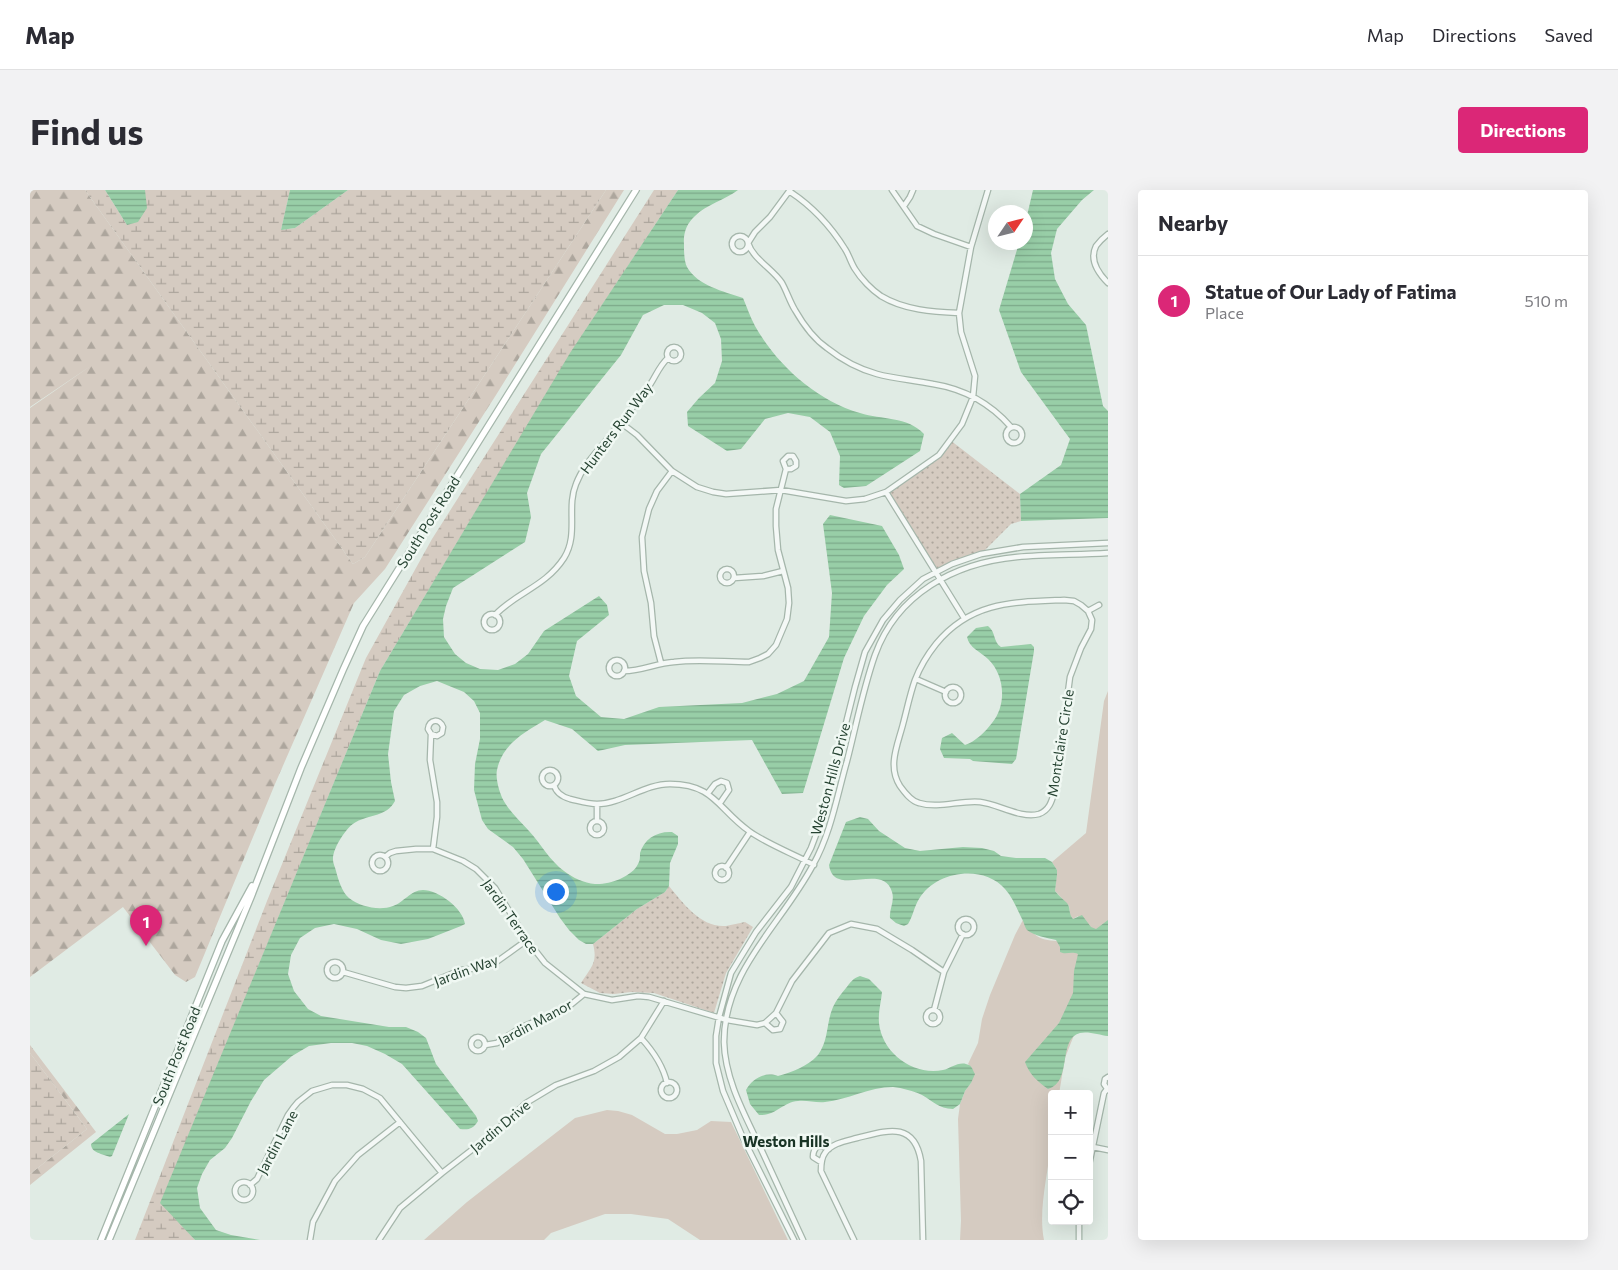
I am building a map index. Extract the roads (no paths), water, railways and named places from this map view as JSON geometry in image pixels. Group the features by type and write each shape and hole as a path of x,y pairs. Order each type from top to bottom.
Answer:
{"street":[{"name":"South Post Road","path":"109,1240 251,897 305,759 364,626 636,190"},
{"path":"892,190 917,226 971,247"},
{"path":"904,206 913,190"},
{"path":"620,422 637,435 672,471 697,487 713,492 726,494 781,490 846,501 866,499 886,492 939,455 962,424 973,397 975,376 961,332 959,313 971,247 988,190"},
{"path":"959,313 899,305 880,296 855,269 831,228 817,212 789,191 748,243 753,253 780,281 808,329 826,347 849,363 877,374 936,384 973,397 999,413 1011,427"},
{"path":"1108,234 1096,246 1093,257 1099,274 1108,283"},
{"name":"Hunters Run Way","path":"495,615 503,607 545,580 557,569 566,556 572,540 572,498 576,483 586,465 648,387 661,364 668,358"},
{"path":"624,671 637,671 661,663 676,661 749,662 768,654 776,645 787,619 789,603 788,588 778,550 776,526 776,509 786,469"},
{"path":"661,663 654,636 651,603 644,571 642,537 649,509 657,491 672,471"},
{"path":"886,492 964,618"},
{"name":"Weston Hills Drive","path":"794,1240 743,1138 723,1091 716,1063 716,1036 731,973 756,932 791,887 805,860 822,819 865,652 884,620 900,600 923,580 952,564 981,554 1023,547 1108,543"},
{"name":"Weston Hills Drive","path":"803,1240 740,1104 730,1078 724,1042 727,1020 736,984 761,942 794,898 814,865 825,839 836,805 875,654 890,626 906,605 928,586 956,571 1016,557 1108,553"},
{"path":"734,578 755,577 783,571"},
{"name":"Montclaire Circle","path":"1064,600 1081,605 1088,611 1092,620 1091,629 1081,648 1070,677 1055,790 1051,804 1044,812 1026,815 979,802 930,806 917,803 906,795 894,774 893,759 916,679 922,665 946,632 964,618 1000,605 1064,600"},
{"path":"1088,611 1099,605"},
{"path":"916,679 946,692"},
{"path":"431,734 430,760 437,802 433,849"},
{"path":"708,793 718,782 727,783 729,790 720,803"},
{"path":"554,785 555,790 565,797 597,804 613,801 649,787 668,784 686,785 703,790 720,803 734,819 750,832 814,865"},
{"path":"597,804 597,821"},
{"path":"726,868 750,832"},
{"name":"Jardin Terrace","path":"385,857 396,851 416,848 433,849 463,861 489,880 545,963 584,994 612,1000 649,996 727,1020 757,1025 765,1023 773,1030 780,1029 783,1022 776,1013"},
{"name":"South Post Road","path":"101,1240 222,941 258,875"},
{"path":"765,1023 776,1013 792,981 829,933 851,924 877,929 944,972"},
{"path":"934,1010 944,972 963,934"},
{"name":"Jardin Way","path":"343,972 406,988 422,986 461,970 479,968 495,963 528,940"},
{"name":"Jardin Manor","path":"485,1045 496,1043 520,1028 568,1007 584,994"},
{"name":"Jardin Drive","path":"379,1240 400,1208 491,1135 526,1103 556,1085 594,1071 619,1057 641,1038 664,1001"},
{"path":"190,1021 198,1025"},
{"path":"641,1038 653,1051 666,1076 667,1083"},
{"path":"1093,1142 1104,1093 1107,1089 1104,1081 1108,1077"},
{"name":"Jardin Lane","path":"250,1185 257,1179 288,1115 298,1102 312,1092 332,1085 347,1085 363,1089 380,1098 442,1173"},
{"path":"310,1240 313,1222 336,1182 358,1155 400,1122"},
{"path":"854,1240 821,1171 821,1162 829,1149 843,1142 889,1130 898,1131 914,1142 920,1150 922,1161 923,1240"},
{"path":"821,1162 813,1157 814,1148 822,1146 829,1149"},
{"path":"1093,1147 1108,1150"},
{"path":"1079,1225 1079,1240"}],"place":[{"name":"Statue of Our Lady of Fatima","path":"146,946"}],"district":[{"name":"Weston Hills","path":"786,1141"}]}
